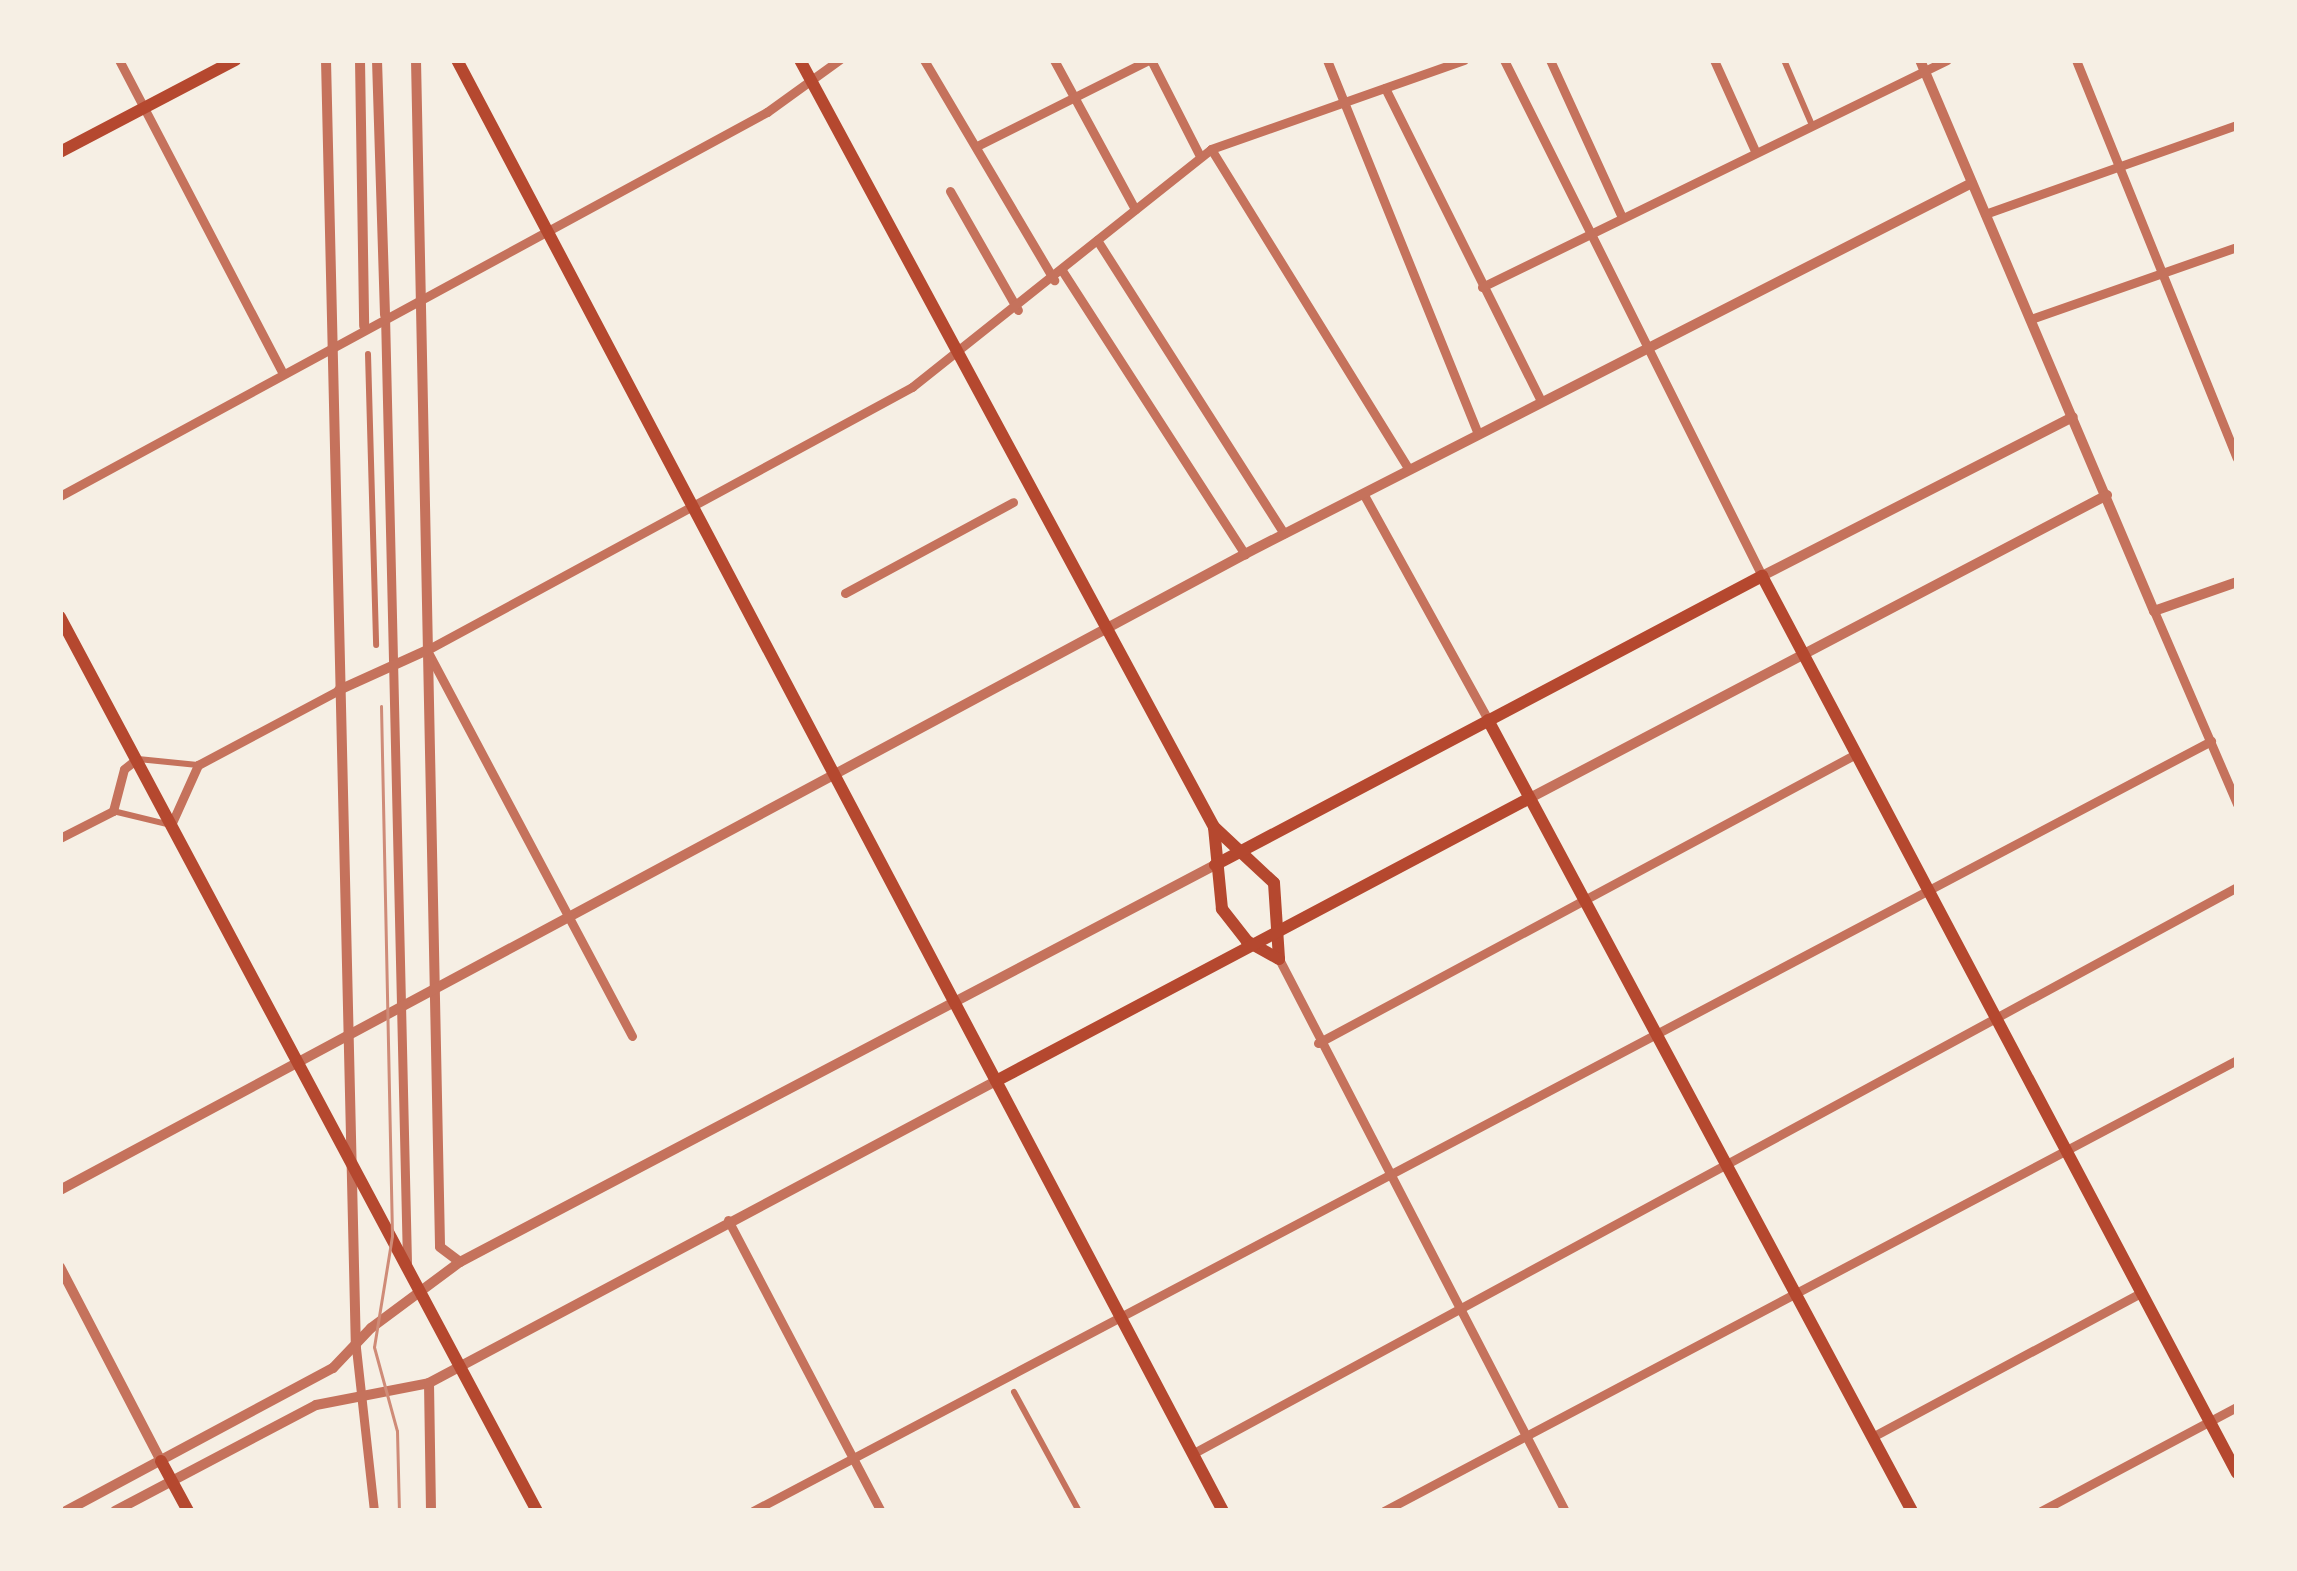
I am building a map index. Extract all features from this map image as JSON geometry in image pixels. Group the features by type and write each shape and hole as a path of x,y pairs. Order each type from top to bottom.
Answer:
{"main road":[{"path":"60,152 235,60"},
{"path":"457,60 1223,1511"},
{"path":"800,60 1214,827 1274,884 1282,930 1279,959 1253,945 1222,909 1214,827"},
{"path":"1215,865 1762,576 1926,895 2237,1473"},
{"path":"60,617 537,1511"},
{"path":"1488,720 1912,1511"},
{"path":"996,1081 1528,799"},
{"path":"161,1461 188,1511"}],"street":[{"path":"119,60 281,370"},
{"path":"326,60 356,1348 374,1511"},
{"path":"360,60 364,326"},
{"path":"377,60 407,1264"},
{"path":"416,60 440,1247 460,1262"},
{"path":"60,496 281,370 549,232 813,86 839,60"},
{"path":"924,60 1059,276 1245,554"},
{"path":"1054,60 1135,209"},
{"path":"977,146 1150,60 1409,469"},
{"path":"1327,60 1478,433"},
{"path":"112,811 124,771 147,754 198,765 339,690 427,650 960,356 1206,152 1464,60"},
{"path":"1504,60 1643,350 1762,576 2073,417"},
{"path":"1550,60 1622,217"},
{"path":"1714,60 1755,151"},
{"path":"1784,60 1811,124"},
{"path":"1482,287 1922,65 1947,60"},
{"path":"2076,60 2234,440 2237,458"},
{"path":"1922,65 2237,804"},
{"path":"1385,88 1541,401"},
{"path":"1985,214 2237,125"},
{"path":"60,1190 402,1001 1245,554 1972,183"},
{"path":"950,191 1018,310"},
{"path":"1097,240 1284,534"},
{"path":"2031,319 2237,247"},
{"path":"368,354 376,645"},
{"path":"1364,495 1488,720"},
{"path":"1528,799 2107,495"},
{"path":"845,593 1013,502"},
{"path":"2154,611 2237,582"},
{"path":"427,650 632,1036"},
{"path":"753,1511 2211,741"},
{"path":"1318,1043 1854,755"},
{"path":"60,838 112,811 171,825 198,765"},
{"path":"66,1511 316,1379 460,1262 1215,865"},
{"path":"1192,1454 2237,887"},
{"path":"1279,959 1318,1043 1565,1511"},
{"path":"1391,1509 2237,1060"},
{"path":"115,1511 316,1405 429,1383 996,1081"},
{"path":"728,1220 881,1511"},
{"path":"60,1267 161,1461"},
{"path":"1874,1436 2141,1293"},
{"path":"429,1383 431,1511"},
{"path":"1014,1392 1078,1511"},
{"path":"2041,1511 2237,1407"}],"tram line":[{"path":"381,706 392,1236 374,1347 397,1431 399,1511"}]}
